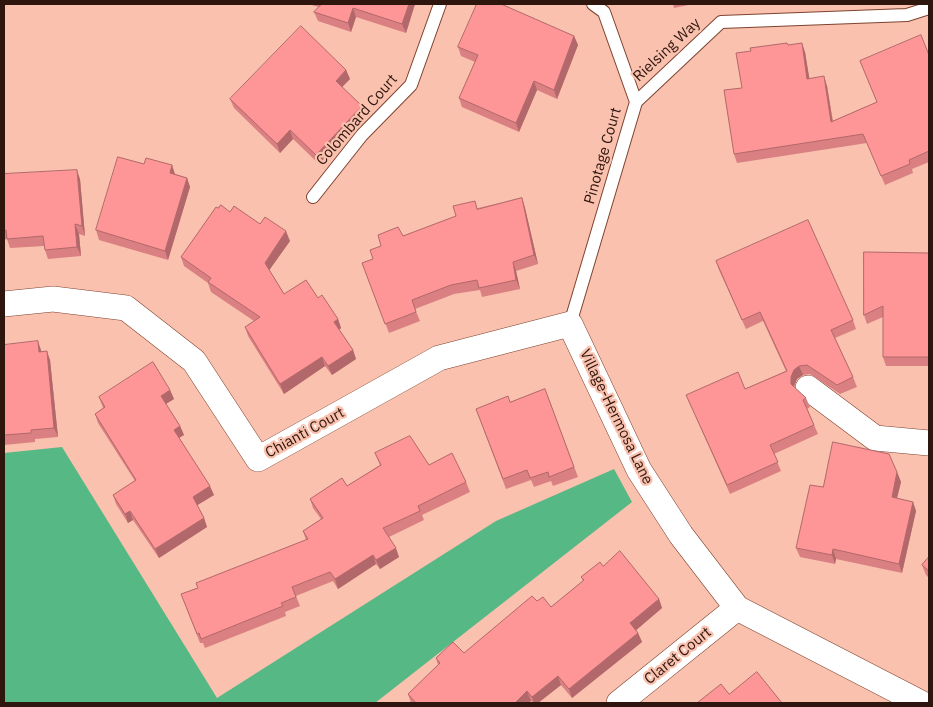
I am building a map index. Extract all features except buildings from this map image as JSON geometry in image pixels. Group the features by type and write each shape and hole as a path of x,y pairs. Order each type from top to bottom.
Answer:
{"street":[{"name":"Chianti Court","path":"4,304 53,299 126,308 194,361 258,459 440,358 570,324"},
{"name":"Village-Hermosa Lane","path":"570,324 639,470 681,535 737,608 890,696 921,703"},
{"path":"808,388 875,438 929,443"},
{"name":"Claret Court","path":"619,703 737,608"}],"lane":[{"name":"Colombard Court","path":"313,197 362,135 411,85 440,4"},
{"name":"Pinotage Court","path":"570,324 636,102 604,12 593,4"},
{"name":"Rielsing Way","path":"636,102 721,22 907,15 929,8"}],"green space":[{"path":"62,447 217,698 496,521 614,469 632,502 375,703 4,703 4,453"}]}
